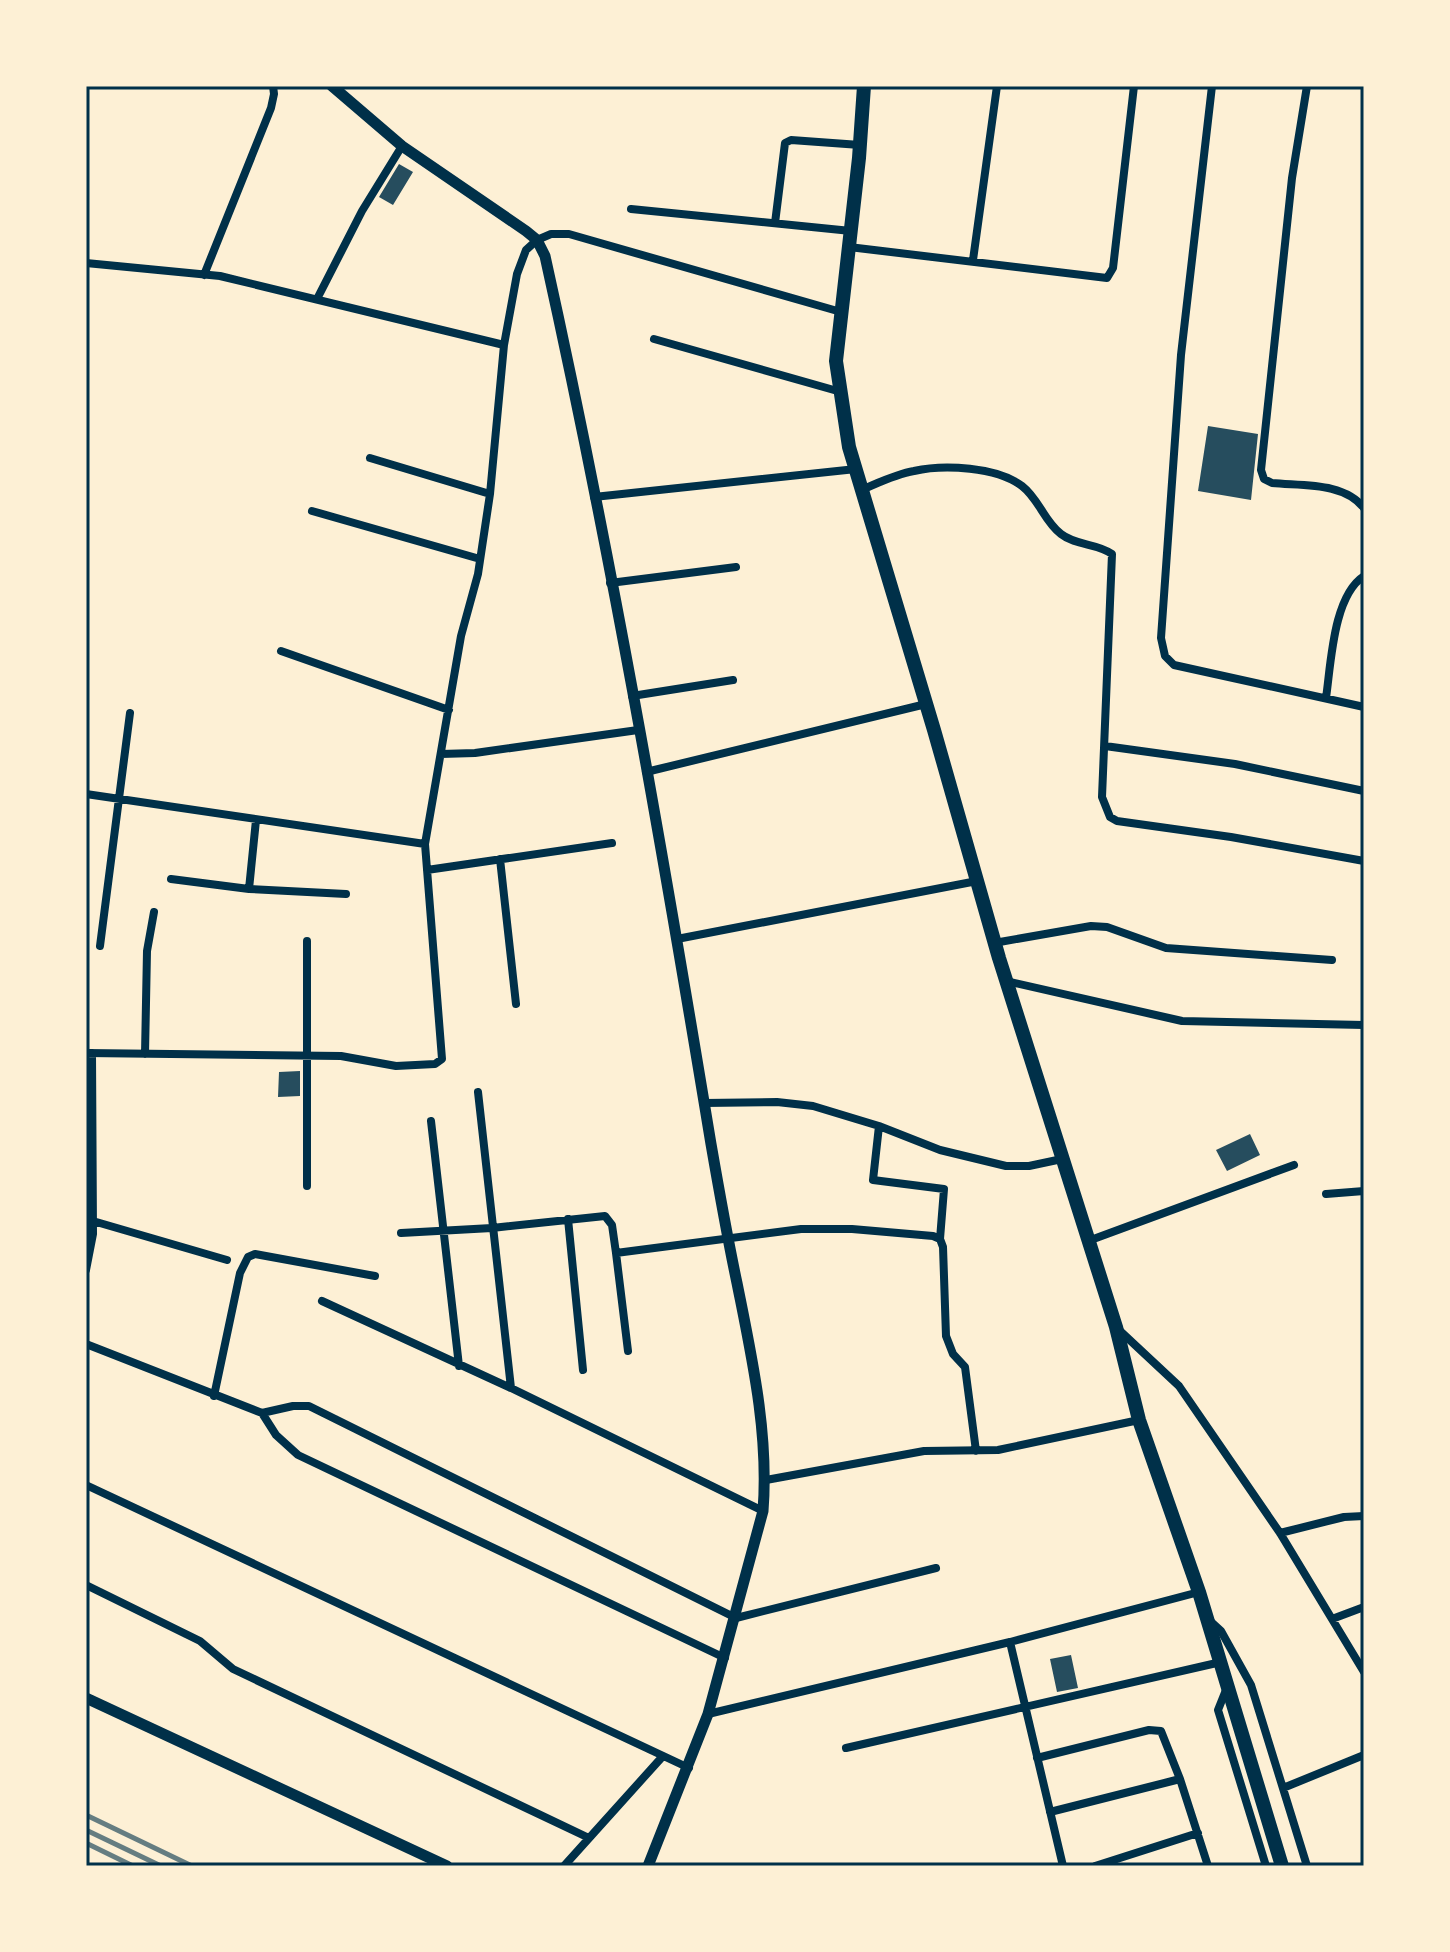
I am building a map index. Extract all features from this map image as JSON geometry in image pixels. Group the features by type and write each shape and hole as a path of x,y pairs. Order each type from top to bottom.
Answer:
{"highway":[{"path":"864,86 836,361 856,469 994,943 1116,1327 1139,1420 1208,1618 1282,1866"}],"street":[{"path":"204,275 271,108 273,86"},
{"path":"332,86 402,146 537,240 545,256 632,696 727,1238 757,1382 766,1480 763,1511 708,1714 648,1866"},
{"path":"973,260 997,86"},
{"path":"631,209 775,223 850,239 1101,279 1110,276 1134,86"},
{"path":"1212,86 1181,355 1161,638 1165,656 1174,665 1364,707"},
{"path":"1307,86 1291,193 1261,470 1264,479 1272,483 1335,489 1350,494 1364,508"},
{"path":"775,223 785,143 791,140 860,145"},
{"path":"317,299 362,211 402,146"},
{"path":"86,1270 91,1251 89,1053 308,1055 352,1057 396,1066 435,1064 442,1059 425,844 461,636 480,559 490,494 504,345 517,274 526,250 537,240 551,234 569,234 841,312"},
{"path":"86,263 204,275 504,345"},
{"path":"654,339 841,392"},
{"path":"370,458 490,494"},
{"path":"594,497 856,469"},
{"path":"861,490 914,470 963,469 1001,475 1030,493 1059,533 1069,540 1112,554 1102,797 1105,810 1117,821 1231,837 1364,861"},
{"path":"312,511 480,559"},
{"path":"610,583 736,567"},
{"path":"1326,698 1340,611 1346,595 1364,576"},
{"path":"281,651 449,710"},
{"path":"632,696 733,680"},
{"path":"646,772 926,704"},
{"path":"100,946 130,713"},
{"path":"441,754 475,753 638,730"},
{"path":"1105,746 1235,764 1364,791"},
{"path":"86,794 425,844"},
{"path":"249,889 256,820"},
{"path":"427,870 612,843"},
{"path":"500,859 516,1004"},
{"path":"171,879 249,889 346,894"},
{"path":"677,939 977,881"},
{"path":"145,1054 147,951 154,912"},
{"path":"994,943 1091,926 1107,927 1166,948 1332,960"},
{"path":"307,941 307,1186"},
{"path":"1006,981 1182,1021 1364,1025"},
{"path":"478,1092 511,1388"},
{"path":"704,1103 777,1102 801,1105 879,1126 940,1150 1006,1166 1029,1166 1062,1159"},
{"path":"431,1121 459,1366"},
{"path":"879,1126 873,1180 944,1189 940,1239 945,1270 946,1336 953,1354 965,1367 976,1451"},
{"path":"1088,1241 1294,1165"},
{"path":"1326,1194 1364,1191"},
{"path":"401,1233 492,1228 605,1216 612,1225 628,1351"},
{"path":"568,1219 583,1370"},
{"path":"90,1220 227,1260"},
{"path":"616,1253 830,1228 920,1233 940,1239"},
{"path":"214,1396 240,1273 248,1257 255,1254 375,1276"},
{"path":"322,1301 511,1388 763,1511"},
{"path":"1116,1327 1179,1386 1280,1533 1364,1672"},
{"path":"86,1344 262,1413 309,1406 736,1618 936,1568"},
{"path":"262,1413 276,1435 298,1455 725,1658"},
{"path":"766,1480 924,1451 998,1450 1139,1420"},
{"path":"86,1485 689,1768"},
{"path":"1280,1533 1344,1517 1364,1516"},
{"path":"86,1585 200,1641 233,1669 589,1838"},
{"path":"708,1714 1010,1642 1199,1592"},
{"path":"1332,1619 1364,1607"},
{"path":"1208,1618 1221,1631 1251,1685 1307,1866"},
{"path":"1010,1642 1063,1866"},
{"path":"846,1748 1221,1662"},
{"path":"1228,1685 1218,1710 1266,1866"},
{"path":"86,1698 447,1866"},
{"path":"1037,1758 1157,1729 1164,1734 1208,1866"},
{"path":"1283,1788 1364,1755"},
{"path":"564,1866 663,1756"},
{"path":"1050,1812 1180,1779"},
{"path":"1095,1866 1198,1833"}],"building":[{"path":"399,164 413,172 393,205 379,197"},
{"path":"1208,426 1258,434 1251,500 1198,491"},
{"path":"300,1071 300,1096 278,1097 279,1072"},
{"path":"1250,1134 1260,1155 1227,1171 1216,1150"},
{"path":"1071,1655 1078,1688 1057,1692 1050,1659"}],"railway":[{"path":"86,1815 192,1866"},
{"path":"86,1830 161,1866"},
{"path":"86,1843 133,1866"}]}
